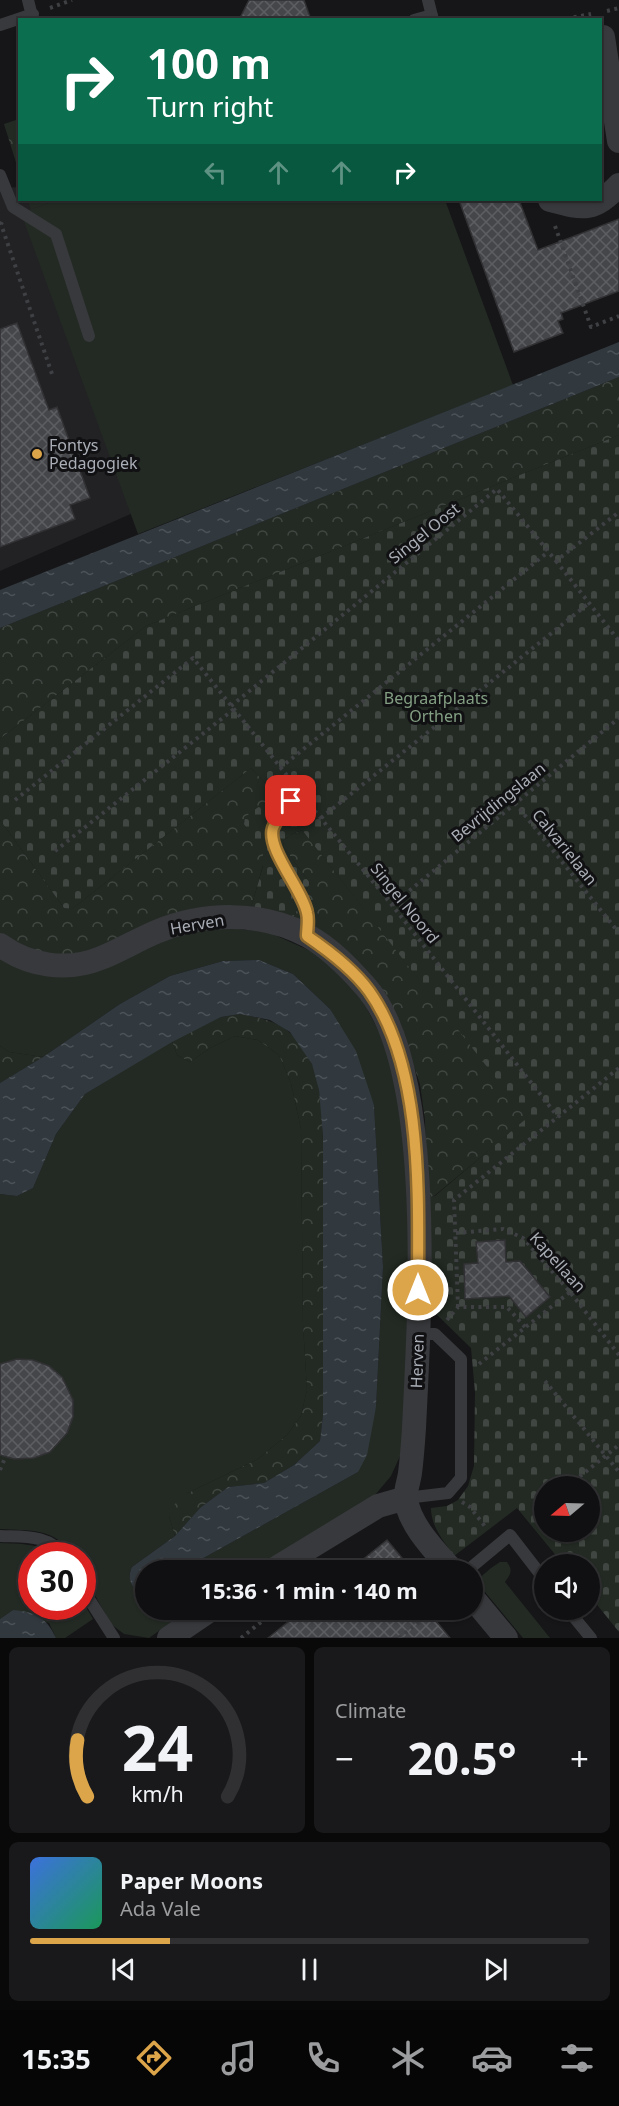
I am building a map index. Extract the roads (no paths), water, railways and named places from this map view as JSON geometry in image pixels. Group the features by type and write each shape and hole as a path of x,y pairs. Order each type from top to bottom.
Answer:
{"street":[{"path":"607,36 619,141"},
{"path":"602,201 619,185"},
{"path":"552,211 580,208 602,201"},
{"name":"Herven","path":"0,945 33,963 61,967 98,959 157,932 184,923 216,917 248,918 271,923 307,936 341,961 368,989 384,1015 402,1062 411,1116 418,1200 427,1334 406,1498"},
{"path":"289,1560 378,1506 406,1498 421,1533 444,1560"},
{"path":"483,1610 506,1638"},
{"path":"169,1638 196,1630"}],"lane":[{"path":"28,0 33,17"},
{"path":"428,0 433,17"},
{"path":"0,26 18,21"},
{"path":"0,178 13,207 56,234 89,336"},
{"path":"299,791 282,811 272,830 274,845 307,912 307,936"},
{"path":"406,1498 448,1493 461,1478 462,1359 427,1334"},
{"path":"480,1560 510,1535 534,1566"},
{"path":"0,1536 37,1538 50,1542"},
{"path":"96,1610 114,1638"},
{"path":"576,1620 591,1638"}],"water":[{"path":"619,342 619,377 0,628 0,590"},
{"path":"259,960 293,974 330,1009 356,1051 374,1105 383,1267 376,1407 367,1455 358,1472 200,1560 142,1560 175,1536 200,1508 228,1487 264,1483 294,1465 320,1441 323,1415 323,1136 319,1090 312,1064 290,1032 270,1020 240,1014 221,1017 172,1042 85,1094 56,1134 33,1188 17,1196 0,1194 0,1083 43,1057 120,1004 170,976 223,961"},
{"path":"135,1565 135,1588 130,1575"},
{"path":"13,1610 18,1611 18,1620 44,1620 56,1638 0,1638 0,1619"}],"place":[{"name":"Fontys Pedagogiek","path":"37,454"}],"park label":[{"name":"Begraafplaats Orthen","path":"436,707"}]}
